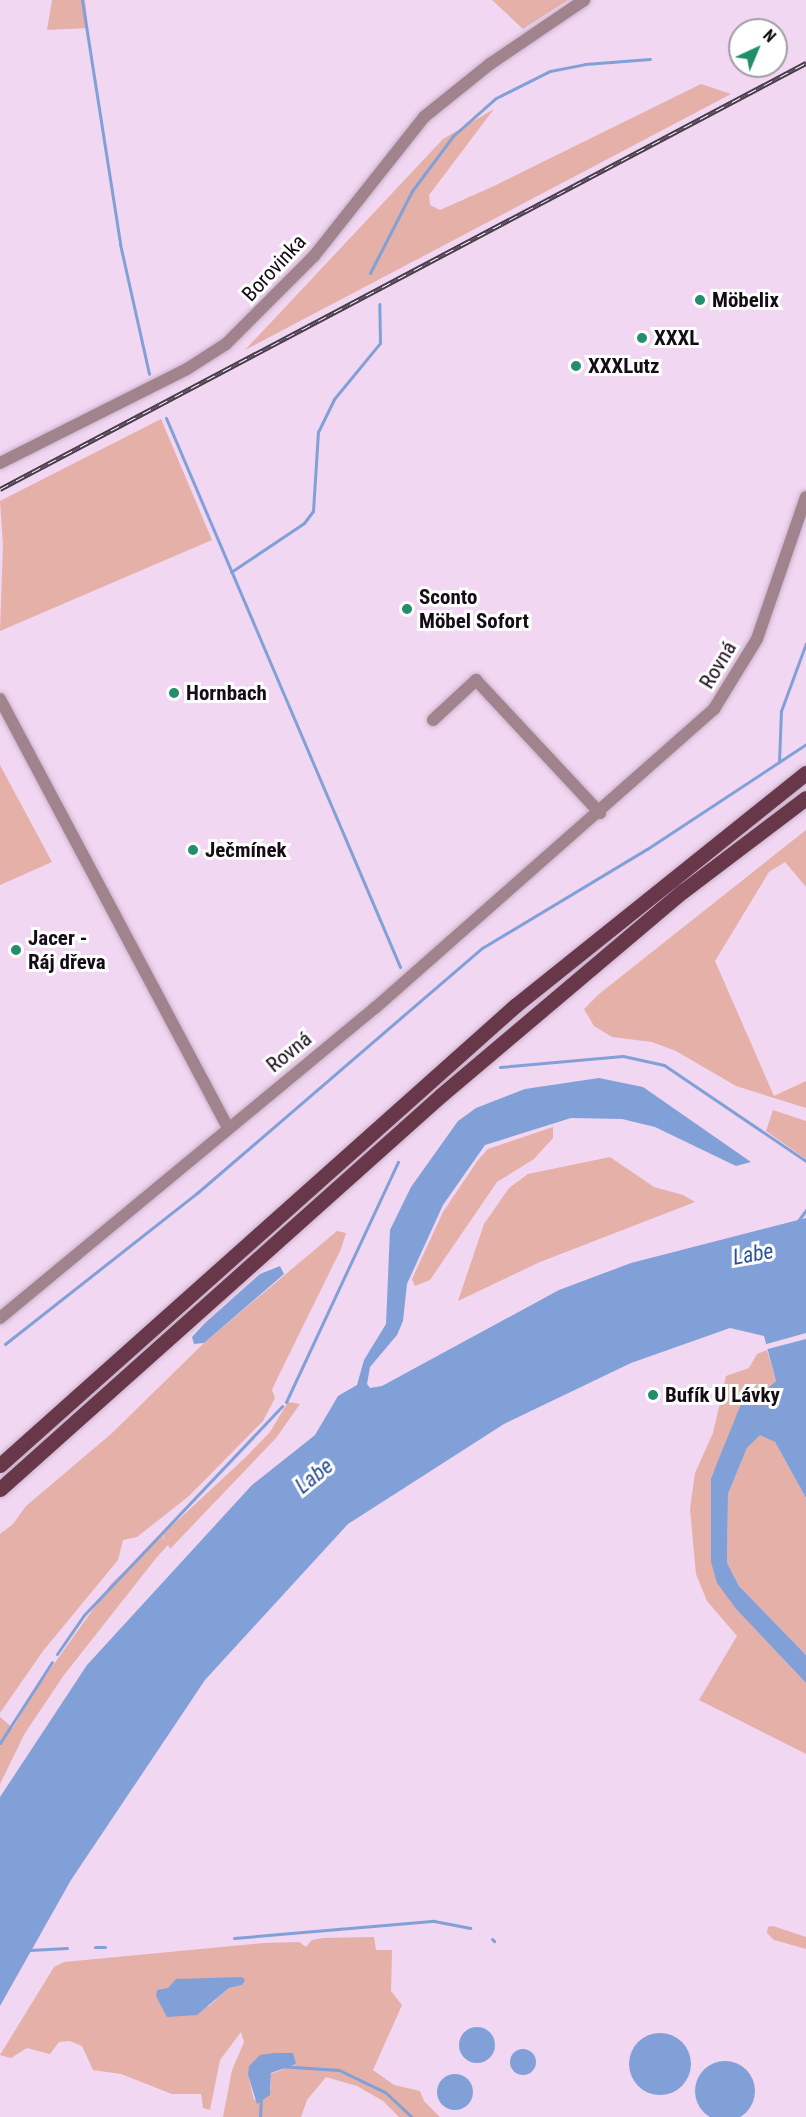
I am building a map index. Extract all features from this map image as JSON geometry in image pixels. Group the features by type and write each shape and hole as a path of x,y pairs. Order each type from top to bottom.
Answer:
{"main road":[{"path":"0,1465 516,1005 806,772"},
{"path":"0,1489 440,1096 683,891 806,798"}],"street":[{"name":"Borovinka","path":"0,463 187,369 237,335 314,256 424,117 528,37 584,0"},
{"name":"Rovná","path":"0,1318 600,813 714,709 733,682 757,639 806,497"},
{"path":"433,720 477,680 600,813"},
{"path":"0,699 228,1128"}],"shaded area":[{"path":"52,0 85,0 88,28 47,30"},
{"path":"492,0 568,0 523,29"},
{"path":"701,84 731,94 245,350 443,139 494,109 429,195 430,205 440,210 494,186"},
{"path":"161,419 212,540 0,631 3,545 0,501"},
{"path":"0,765 52,862 0,885"},
{"path":"806,830 806,887 785,862 769,872 715,961 774,1096 806,1081 806,1108 736,1086 676,1051 652,1042 612,1037 594,1026 584,1009 599,994"},
{"path":"773,1110 806,1121 806,1159 766,1131"},
{"path":"553,1127 553,1138 534,1159 497,1182 430,1280 415,1286 412,1279 443,1212 478,1160 488,1149"},
{"path":"610,1157 654,1187 683,1195 695,1202 540,1262 458,1301 484,1224 509,1188 528,1174"},
{"path":"337,1231 346,1233 341,1249 272,1390 275,1398 263,1421 189,1496 137,1537 123,1540 118,1560 43,1651 0,1713 0,1534 13,1524 26,1506 111,1434 204,1343"},
{"path":"767,1350 776,1381 762,1393 750,1396 711,1477 711,1562 737,1610 806,1683 806,1754 699,1700 737,1636 707,1601 696,1574 690,1509 695,1473 713,1433 726,1376 749,1368 757,1354"},
{"path":"288,1402 300,1404 276,1438 170,1549 168,1545 157,1557 64,1675 25,1733 0,1784 0,1717 13,1728 34,1692 111,1584 162,1535 165,1541 163,1534 270,1432"},
{"path":"760,1434 775,1442 806,1498 806,1655 739,1586 727,1563 728,1494 747,1448"},
{"path":"773,1926 806,1937 806,1949 774,1940 767,1933 768,1927"},
{"path":"374,1937 376,1950 392,1950 391,1991 402,2005 373,2070 394,2085 420,2091 424,2101 440,2117 399,2117 383,2101 357,2086 326,2077 307,2100 301,2117 223,2117 232,2070 244,2042 241,2032 220,2060 210,2110 203,2108 201,2094 172,2094 121,2074 93,2070 82,2046 70,2041 59,2042 50,2054 27,2048 11,2058 0,2055 54,1967 64,1962 264,1943 299,1942 306,1947 312,1940","holes":["242,1977 242,1985 229,1988 209,2006 166,2012 162,2001 226,1979","274,2053 287,2055 296,2064 271,2074 271,2089 254,2100 248,2075"]}],"water":[{"name":"Labe","path":"599,1078 643,1087 751,1162 736,1166 655,1127 622,1119 571,1118 485,1145 443,1205 407,1284 403,1321 397,1335 370,1367 367,1384 370,1388 382,1386 559,1290 631,1263 806,1218 806,1498 775,1442 760,1435 747,1448 728,1494 727,1563 739,1586 806,1655 806,1683 737,1610 717,1583 711,1562 711,1478 741,1404 762,1393 776,1381 764,1336 730,1328 631,1363 504,1424 348,1524 205,1680 71,1880 0,2006 0,1797 87,1665 252,1485 315,1435 338,1396 357,1385 364,1360 386,1324 390,1230 411,1187 458,1121 476,1108 525,1089"},
{"path":"280,1266 284,1274 204,1343 194,1344 192,1337 205,1323 260,1274"},
{"path":"242,1977 245,1980 242,1985 229,1988 197,2015 167,2017 156,1996 157,1990 168,1988 176,1979"},
{"path":"477,2027 490,2032 495,2045 490,2058 477,2063 464,2058 459,2045 464,2032"},
{"path":"660,2033 672,2035 682,2042 689,2052 691,2064 689,2076 682,2086 672,2093 660,2095 648,2093 638,2086 631,2076 629,2064 631,2052 638,2042 648,2035"},
{"path":"523,2049 532,2053 536,2062 532,2071 523,2075 514,2071 510,2062 514,2053"},
{"path":"293,2053 296,2064 271,2073 270,2095 257,2104 248,2075 249,2066 260,2055"},
{"path":"725,2061 742,2066 750,2074 755,2091 750,2108 742,2116 725,2121 708,2116 700,2108 695,2091 700,2074 708,2066"},
{"path":"455,2074 468,2079 473,2092 468,2105 455,2110 442,2105 437,2092 442,2079"}],"pier":[{"path":"806,1333 806,1339 764,1350 763,1345"}],"waterway":[{"path":"82,0 120,244 149,374"},
{"path":"370,273 412,191 453,136 496,98 550,71 585,64 650,59"},
{"path":"231,572 304,523 313,511 318,432 334,399 380,343 379,304"},
{"path":"166,418 400,967"},
{"path":"779,762 781,711 806,643"},
{"path":"5,1344 197,1193 482,948 647,849 806,744"},
{"path":"500,1067 623,1056 664,1065 806,1161"},
{"path":"286,1402 398,1162"},
{"path":"798,1221 806,1210"},
{"path":"57,1654 84,1615 282,1406"},
{"path":"0,1743 52,1662"},
{"path":"234,1938 434,1921 470,1928"},
{"path":"95,1947 105,1947"},
{"path":"30,1950 67,1948"},
{"path":"279,2066 339,2070 385,2092 412,2117"},
{"path":"260,2117 261,2100"}],"railway":[{"path":"0,489 806,63"}],"place":[{"name":"Möbelix","path":"700,300"},
{"name":"XXXL","path":"642,338"},
{"name":"XXXLutz","path":"576,366"},
{"name":"Sconto Möbel Sofort","path":"407,609"},
{"name":"Hornbach","path":"174,693"},
{"name":"Ječmínek","path":"193,850"},
{"name":"Jacer - Ráj dřeva","path":"16,950"},
{"name":"Bufík U Lávky","path":"653,1395"}]}
